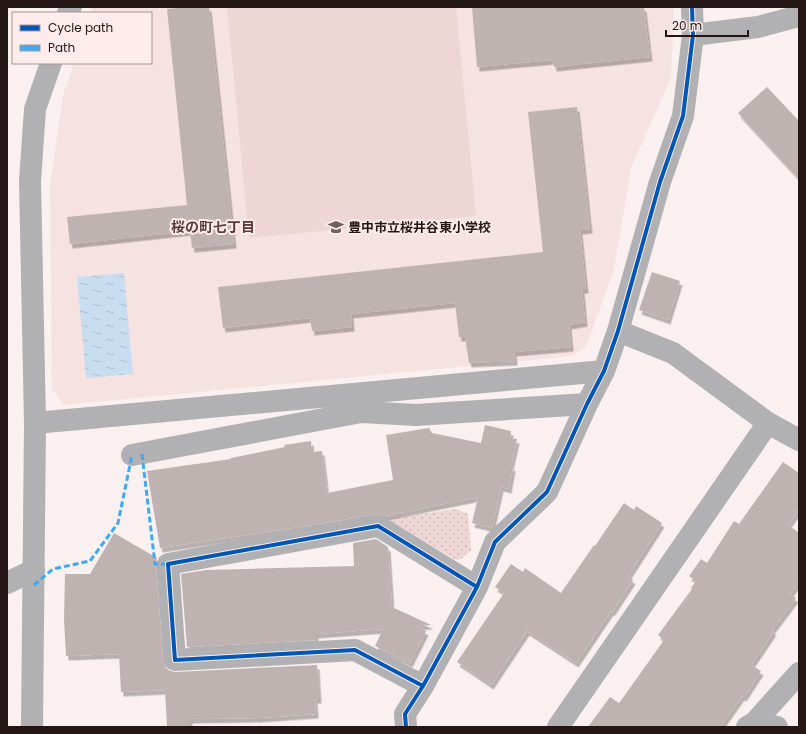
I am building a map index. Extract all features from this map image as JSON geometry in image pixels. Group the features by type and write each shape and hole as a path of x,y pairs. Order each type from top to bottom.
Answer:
{"street":[{"path":"406,727 405,714 423,686 477,587 495,542 547,492 587,404 604,371 618,331 660,182 683,116 693,35 692,7"},
{"path":"693,35 758,27 799,16"},
{"path":"32,727 35,423 30,181 35,109 51,64"},
{"path":"618,331 673,353 768,423 799,440"},
{"path":"35,423 604,371"},
{"path":"132,456 361,412 416,415 587,404"},
{"path":"558,727 768,423"},
{"path":"423,686 355,650 175,660 168,564 378,526 477,587"},
{"path":"7,583 34,570"},
{"path":"751,724 799,673"},
{"path":"751,724 777,727"}],"shaded area":[{"name":"豊中市立桜井谷東小学校","path":"92,7 674,7 671,78 631,168 614,269 587,345 573,356 64,405 52,389 50,185 63,95 74,64 152,64 152,12 90,12"},
{"path":"227,7 456,7 476,216 249,238"},
{"path":"456,509 468,514 471,550 461,559 456,560 387,519"}],"water":[{"path":"124,273 133,374 86,378 77,277"}],"building":[{"path":"209,7 234,244 192,248 190,231 70,244 67,217 187,205 167,9"},
{"path":"472,7 644,7 650,57 554,67 553,60 477,67"},
{"path":"767,87 799,121 799,179 738,113"},
{"path":"577,107 590,229 580,230 586,289 582,289 585,322 569,325 571,347 514,352 515,361 469,363 465,337 459,337 455,303 351,314 352,327 312,331 310,318 223,328 218,287 543,252 528,112"},
{"path":"652,272 680,281 668,320 639,310"},
{"path":"485,425 511,431 510,438 517,439 511,466 513,467 509,489 501,487 492,528 472,523 478,497 385,516 376,514 160,548 147,471 231,459 285,447 284,445 311,441 312,452 322,451 327,493 393,480 386,435 429,428 432,433 481,443"},
{"path":"783,462 799,473 799,509 788,525 799,533 799,581 790,594 796,598 772,630 774,631 751,665 761,671 744,697 742,696 720,727 588,727 610,697 619,703 664,640 658,635 692,589 691,588 696,581 689,576 701,559 707,563 734,521 739,524"},
{"path":"624,503 634,510 636,506 662,523 628,576 633,580 576,663 527,631 491,685 457,662 504,593 495,587 511,564 523,572 525,568 561,593"},
{"path":"114,533 157,558 156,565 163,661 165,667 170,671 176,672 317,665 319,699 315,699 316,714 258,718 190,719 190,727 167,727 165,690 121,692 119,654 66,656 64,619 65,574 90,574"},
{"path":"376,539 388,547 392,607 431,625 416,626 426,631 410,663 375,646 383,629 316,634 316,640 187,647 181,574 206,570 354,566 353,543"}],"marked path":[{"path":"142,454 155,564 168,564"},
{"path":"34,585 53,569 90,561 118,523 132,455"}],"cycle path":[{"path":"406,727 405,714 423,686 477,587 495,542 547,492 587,404 604,371 618,331 660,182 683,116 693,35 692,7"},
{"path":"423,686 355,650 175,660 168,564 378,526 477,587"}],"place":[{"name":"豊中市立桜井谷東小学校","path":"336,227"}],"district":[{"name":"桜の町七丁目","path":"213,227"}]}
